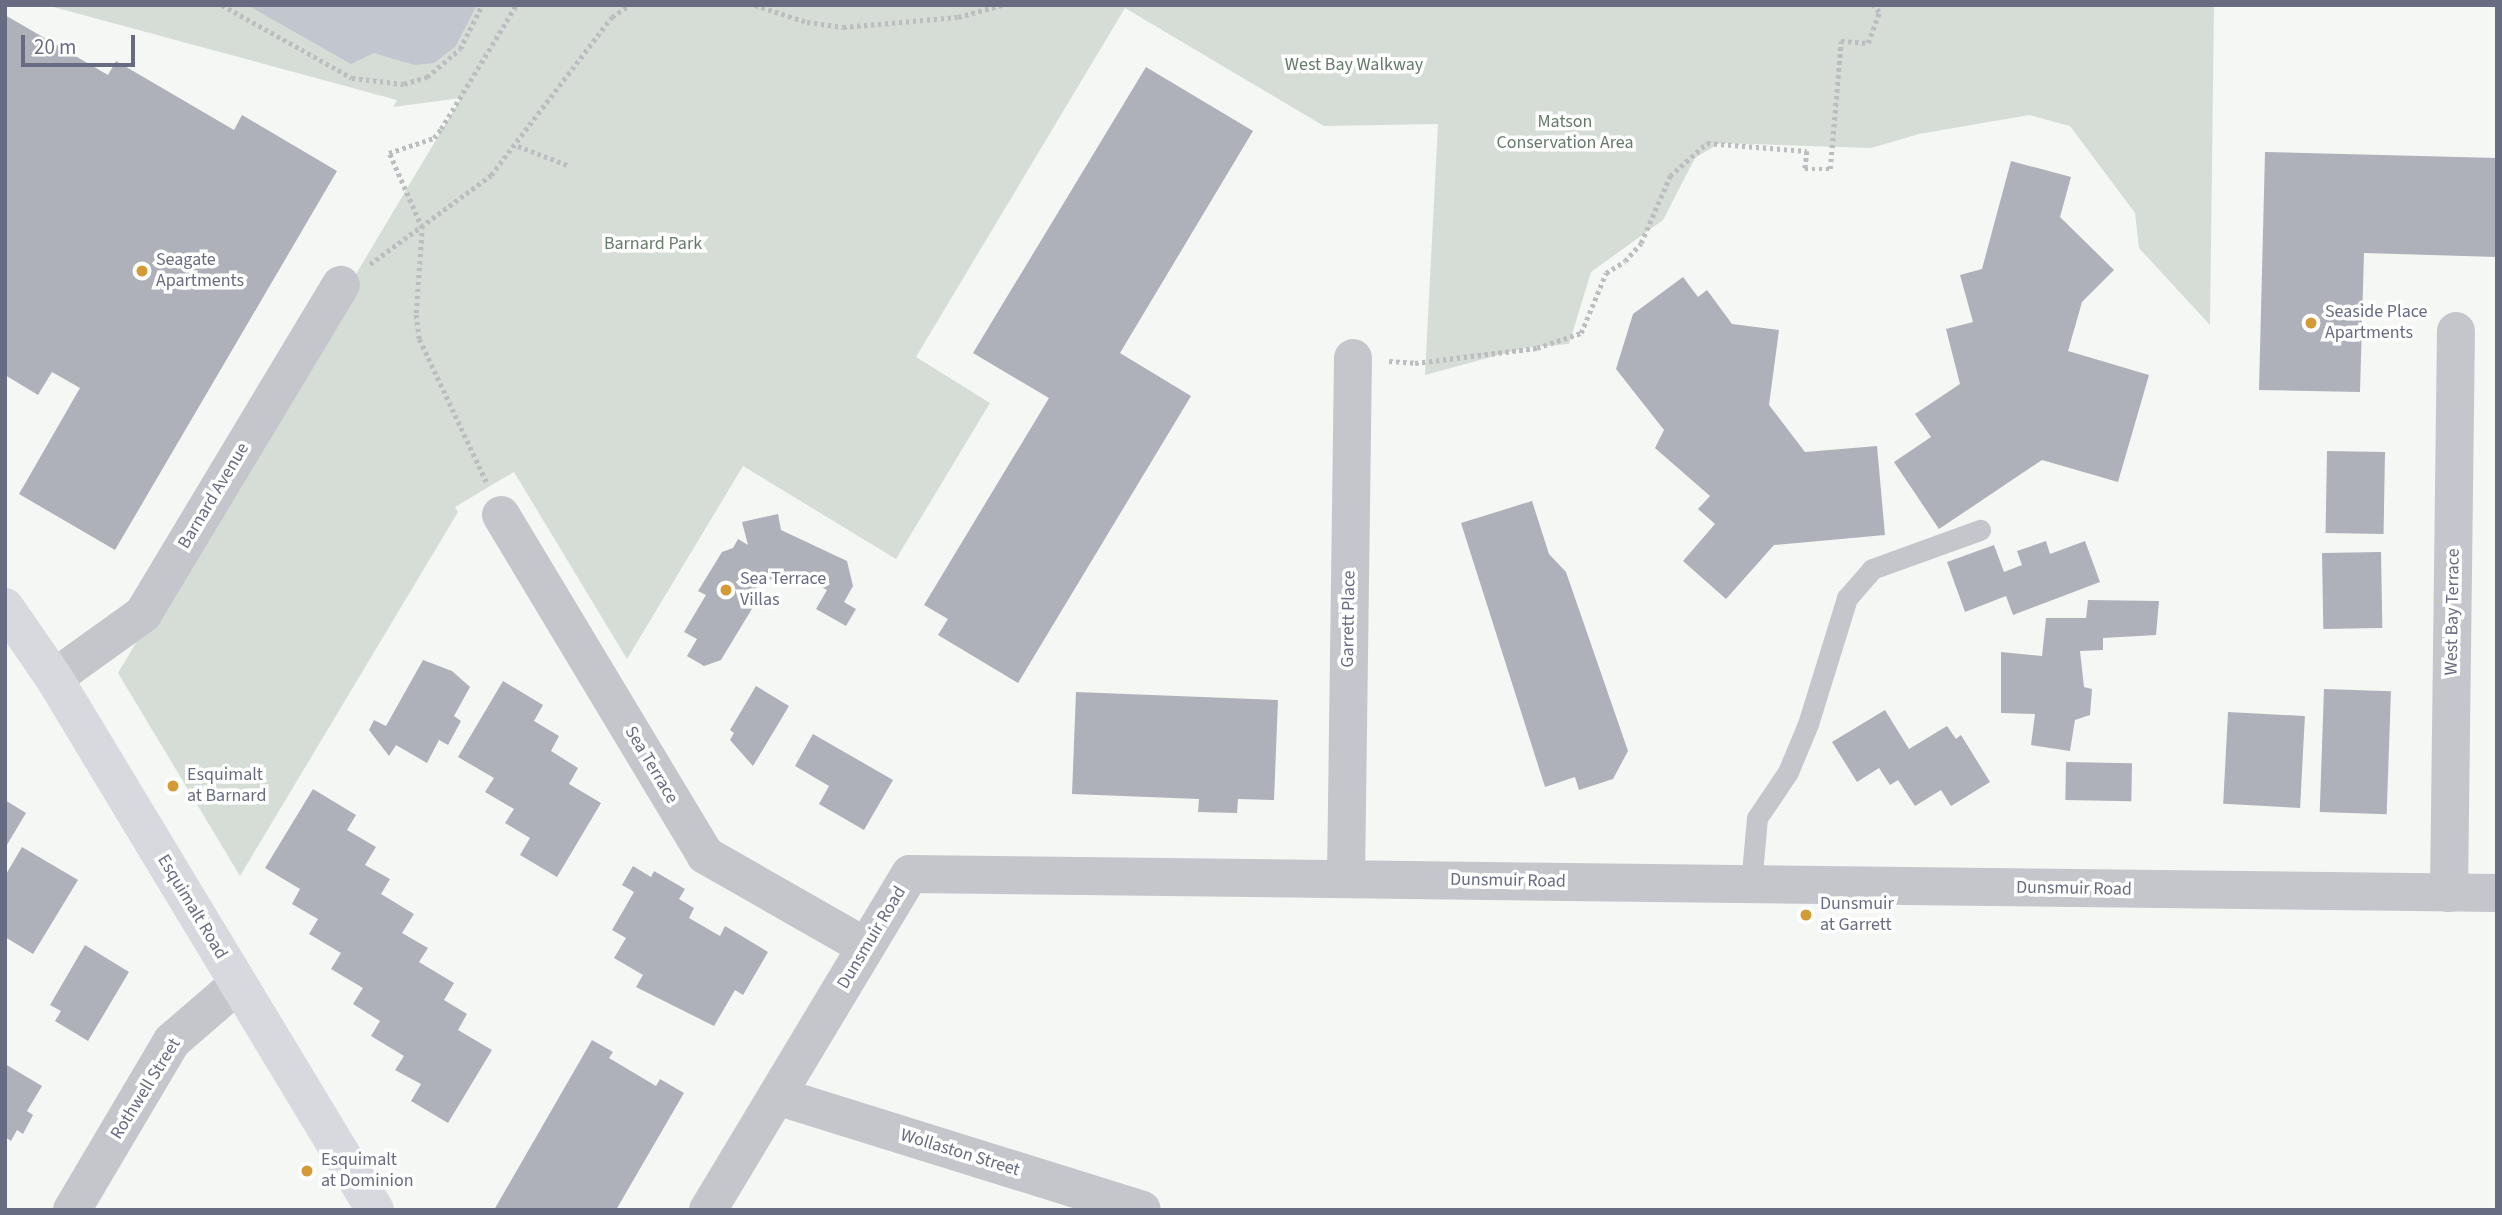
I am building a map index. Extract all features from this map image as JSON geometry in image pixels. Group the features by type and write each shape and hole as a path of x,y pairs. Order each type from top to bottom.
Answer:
{"main road":[{"name":"Esquimalt Road","path":"10,623 54,678 375,1210"}],"street":[{"name":"Barnard Avenue","path":"54,678 143,614 341,285"},
{"name":"West Bay Terrace","path":"2449,893 2456,331"},
{"name":"Garrett Place","path":"1346,879 1353,358"},
{"name":"Sea Terrace","path":"500,515 705,855 866,947"},
{"name":"Dunsmuir Road","path":"708,1210 910,874 2497,893"},
{"name":"Rothwell Street","path":"72,1210 172,1041 239,984"},
{"name":"Wollaston Street","path":"777,1096 1142,1210"}],"lane":[{"path":"1751,884 1757,818 1788,772 1808,724 1847,598 1872,569 1980,530"}],"path":[{"path":"222,5 352,78 404,84 427,77 460,49 482,5"},
{"path":"500,515 419,339 416,313 422,228 389,153 434,138 441,130 516,5"},
{"path":"341,285 491,175 518,146 612,18 629,5"},
{"path":"755,5 807,22 843,27 958,17 1002,5"},
{"path":"1353,358 1415,363 1466,358 1537,348 1581,333 1606,273 1641,243 1670,176 1707,144 1807,152 1805,169 1830,169 1841,41 1868,43 1879,12 1873,5"},
{"path":"518,146 570,166"}],"green space":[{"name":"Barnard Park","path":"46,5 247,5 414,65 456,46 477,5 2214,5 2210,325 2139,248 2135,213 2070,126 2029,115 1919,134 1871,148 1720,143 1695,158 1663,220 1591,272 1569,344 1524,348 1425,375 1438,124 1324,126 1125,8 916,357 990,403 896,559 743,466 627,659 514,472 455,507 458,512 240,876 118,673 461,98 393,107 397,100"}],"shaded area":[{"path":"247,5 477,5 456,46 434,63 414,65 374,53 351,64"}],"building":[{"name":"Seagate Apartments","path":"5,15 108,75 116,61 234,130 242,115 337,171 115,550 19,494 80,388 52,372 38,395 5,375"},
{"path":"1146,67 1253,131 1120,353 1191,396 1018,683 938,635 948,619 924,605 1049,398 973,353"},
{"name":"Seaside Place Apartments","path":"2265,152 2497,158 2497,257 2364,253 2360,392 2259,390"},
{"path":"2011,161 2071,177 2060,217 2114,270 2082,302 2068,351 2149,375 2118,482 2042,460 1939,529 1894,462 1931,437 1915,414 1960,384 1946,329 1973,322 1960,275 1982,269"},
{"path":"1683,277 1698,297 1707,290 1732,324 1779,330 1769,405 1805,452 1877,446 1885,535 1774,545 1726,599 1683,561 1715,524 1698,509 1710,496 1655,448 1664,430 1616,369 1633,314"},
{"path":"2327,451 2385,452 2384,534 2326,533"},
{"path":"1532,501 1549,554 1566,572 1628,751 1613,779 1579,790 1575,777 1545,787 1461,523"},
{"name":"Sea Terrace Villas","path":"778,514 781,530 847,561 853,586 844,602 856,609 846,626 816,609 827,590 797,573 789,587 762,576 749,604 753,607 721,660 704,666 687,656 697,639 684,632 706,595 698,591 722,552 733,548 738,539 748,545 742,522"},
{"path":"2046,541 2050,554 2085,541 2100,582 2013,615 2006,596 1965,612 1947,562 1994,545 2004,572 2022,565 2017,551"},
{"path":"2381,552 2382,628 2323,629 2322,553"},
{"path":"2088,600 2159,601 2156,635 2103,638 2103,650 2080,651 2084,687 2092,689 2090,715 2075,720 2070,751 2031,745 2035,714 2001,713 2001,652 2042,656 2046,618 2086,618"},
{"path":"423,660 452,671 470,687 454,716 461,721 448,745 439,740 427,763 396,745 389,756 369,730 374,720 386,726"},
{"path":"503,681 543,705 534,721 559,736 551,751 578,768 569,784 601,803 557,877 520,855 530,838 505,823 514,809 485,792 494,778 458,757"},
{"path":"756,686 789,706 753,766 730,740 734,733 730,730"},
{"path":"2324,689 2391,691 2387,814 2320,812"},
{"path":"1076,692 1278,700 1274,800 1238,799 1237,813 1198,812 1199,799 1072,794"},
{"path":"1885,710 1909,749 1947,726 1956,739 1961,735 1990,782 1951,806 1941,790 1915,806 1898,780 1890,785 1879,768 1857,782 1832,742"},
{"path":"2228,712 2305,716 2300,808 2223,804"},
{"path":"813,734 893,780 864,830 819,804 829,786 795,766"},
{"path":"2066,762 2132,763 2131,801 2065,800"},
{"path":"313,789 356,815 347,830 376,847 365,865 390,879 381,894 414,914 402,933 428,948 419,962 454,983 444,1000 467,1014 458,1030 492,1050 448,1123 411,1101 421,1084 395,1070 404,1056 371,1036 380,1021 353,1004 363,988 331,969 341,953 309,934 318,919 292,904 300,889 265,868"},
{"path":"5,800 26,813 5,848"},
{"path":"22,847 78,880 33,954 5,937 5,876"},
{"path":"633,866 651,877 654,871 685,889 679,899 694,908 689,918 720,936 725,926 768,952 743,995 735,990 714,1026 636,987 643,975 614,958 626,938 612,930 634,892 622,885"},
{"path":"85,945 129,972 88,1041 55,1021 61,1011 50,1005"},
{"path":"592,1040 613,1052 609,1058 656,1086 660,1079 684,1093 616,1210 494,1210"},
{"path":"5,1064 42,1086 27,1111 33,1115 23,1134 17,1130 11,1141 5,1137"}],"place":[{"name":"Seagate Apartments","path":"142,271"},
{"name":"Seaside Place Apartments","path":"2311,323"},
{"name":"Sea Terrace Villas","path":"726,590"},
{"name":"Esquimalt at Barnard","path":"173,786"},
{"name":"Dunsmuir at Garrett","path":"1806,915"},
{"name":"Esquimalt at Dominion","path":"307,1171"}],"park label":[{"name":"West Bay Walkway","path":"1354,65"},
{"name":"Matson Conservation Area","path":"1565,133"}]}
